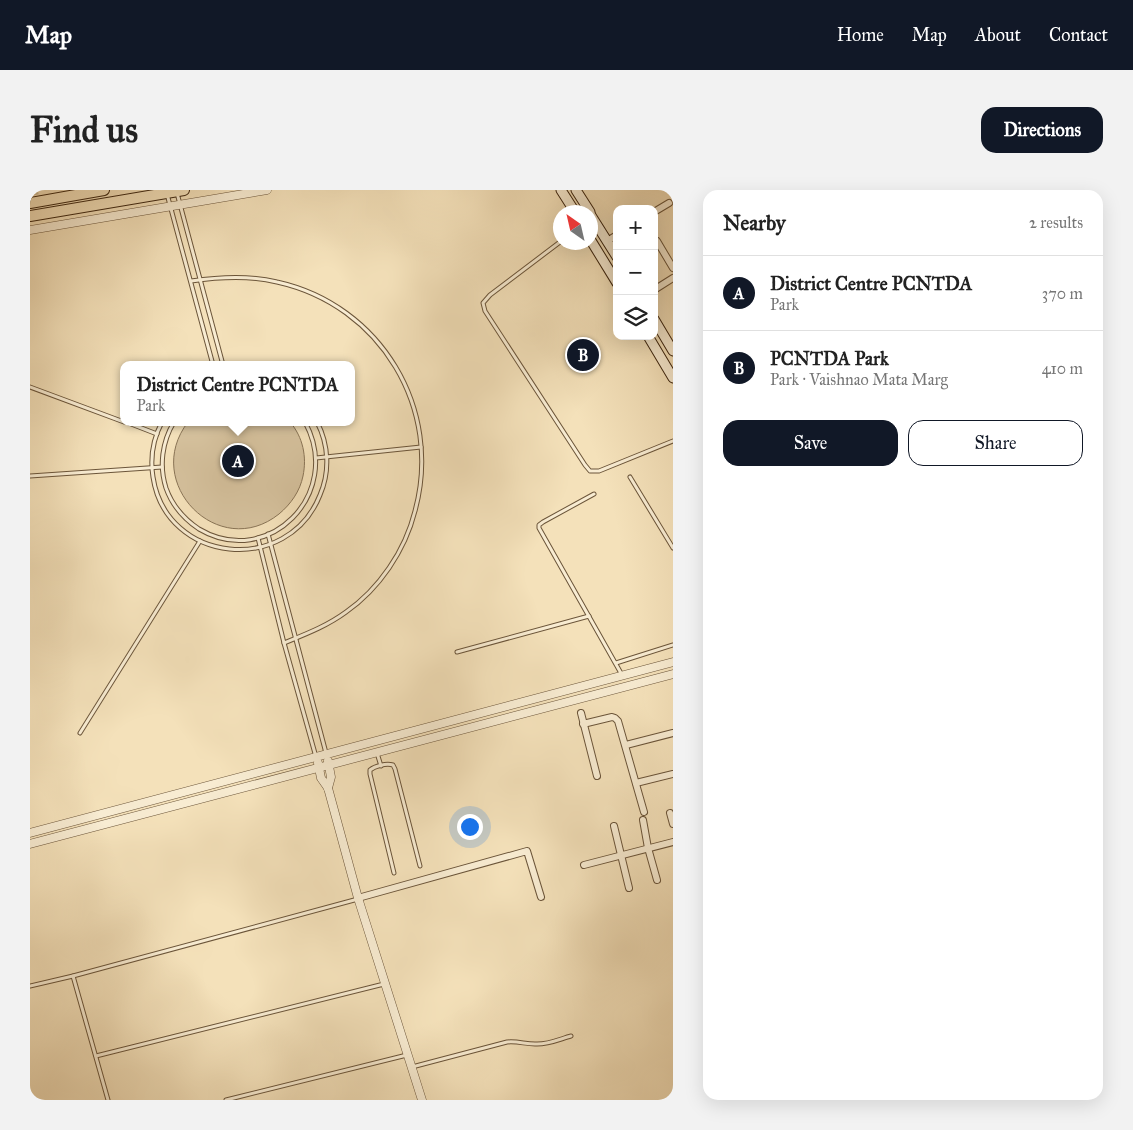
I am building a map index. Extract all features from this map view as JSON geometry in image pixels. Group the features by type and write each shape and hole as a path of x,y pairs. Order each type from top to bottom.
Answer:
{"main road":[{"path":"30,203 104,190"},
{"path":"561,190 570,205"},
{"path":"576,190 585,205"},
{"path":"30,216 174,191"},
{"path":"598,226 613,250"},
{"path":"600,254 609,244"},
{"path":"597,250 613,276"},
{"path":"658,326 673,351"},
{"path":"650,340 673,378"}],"street":[{"path":"30,230 267,190"},
{"path":"658,210 669,203"},
{"path":"609,244 613,240"},
{"path":"658,243 673,268"},
{"path":"658,287 673,278"},
{"path":"30,833 671,663 673,674 30,844"},
{"path":"581,713 597,776"},
{"path":"584,724 612,717 618,721 644,812"},
{"path":"626,746 673,734"},
{"path":"326,754 331,777 328,788"},
{"path":"316,757 322,778 328,788 358,898 422,1100"},
{"path":"636,783 673,774"},
{"path":"670,813 673,824"},
{"path":"642,820 657,880"},
{"path":"614,826 629,888"},
{"path":"584,865 673,842"},
{"path":"358,898 527,851 541,897"}],"lane":[{"path":"174,191 181,205 222,361"},
{"path":"174,191 171,207 212,361"},
{"path":"553,247 490,295 483,303 485,311 590,470 600,471 673,441"},
{"path":"191,281 239,277 258,278 296,286 331,302 362,325 376,339 398,370 414,405 421,447 421,481 413,519 398,554 375,586 347,612 313,631 284,643"},
{"path":"30,387 120,420"},
{"path":"136,426 157,434"},
{"path":"160,426 152,453 151,468 158,498 175,524 187,534 200,542 227,550 260,548 270,544 288,536 310,515 318,502 326,472 325,442 319,426"},
{"path":"172,426 165,441 162,454 164,481 171,500 183,516 193,525 204,532 230,540 258,538 268,534 282,527 301,508 308,497 316,471 314,444 307,426"},
{"path":"316,458 421,447"},
{"path":"30,476 162,467"},
{"path":"630,477 673,548"},
{"path":"594,494 543,522 539,525 539,528 623,676"},
{"path":"268,534 326,754"},
{"path":"258,538 284,643 316,757"},
{"path":"80,733 200,542"},
{"path":"457,652 589,616"},
{"path":"616,663 673,645"},
{"path":"377,752 381,766"},
{"path":"394,873 370,774 372,768 388,764 393,765 395,768 420,866"},
{"path":"30,986 358,898"},
{"path":"73,976 108,1100"},
{"path":"96,1056 386,984"},
{"path":"411,1067 507,1042 516,1041 541,1044 571,1036"},
{"path":"226,1100 407,1055"}],"shaded area":[{"path":"186,426 293,426 303,447 304,469 302,482 291,502 279,514 256,526 233,528 211,522 193,509 180,491 174,469 176,445"}],"tunnel":[{"path":"30,192 40,190"}],"place":[{"name":"PCNTDA Park","path":"583,355"},
{"name":"District Centre PCNTDA","path":"238,461"}]}
